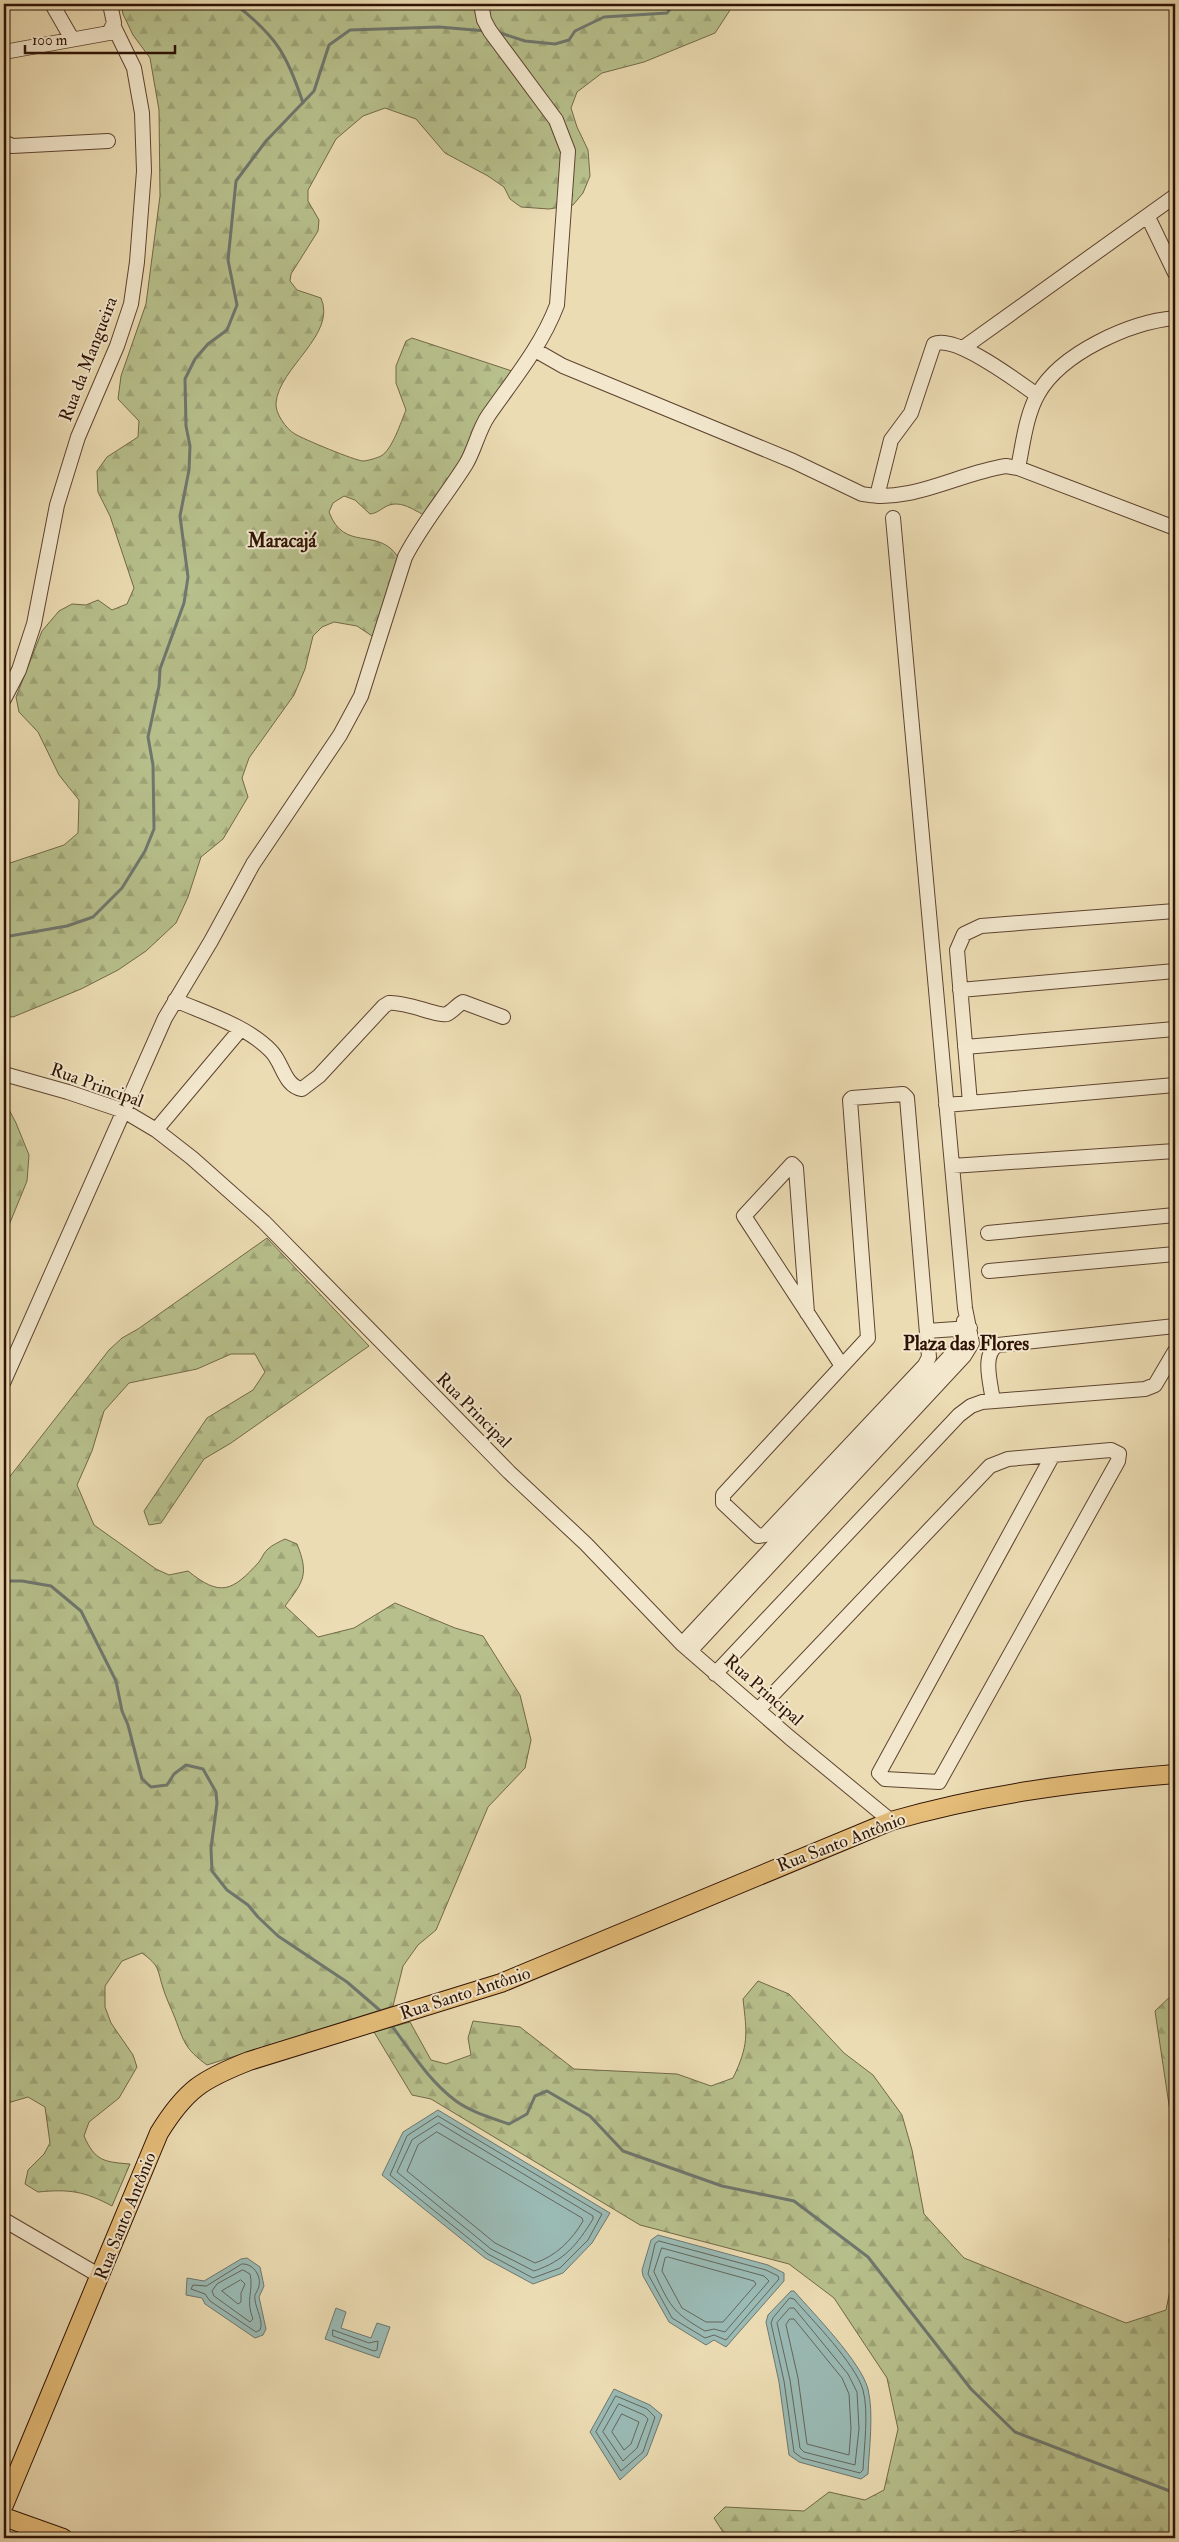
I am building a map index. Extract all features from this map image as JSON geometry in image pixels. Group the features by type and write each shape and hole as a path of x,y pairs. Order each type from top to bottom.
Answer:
{"main road":[{"name":"Rua Santo Antônio","path":"4,2505 156,2140 172,2111 190,2092 214,2075 249,2061 527,1972 891,1821 947,1805 1009,1792 1100,1780 1175,1774"},
{"path":"4,2517 63,2538"}],"street":[{"path":"52,4 72,39"},
{"name":"Rua da Mangueira","path":"4,699 18,670 34,624 58,505 78,438 131,304 137,262 144,171 142,113 134,68 114,27 110,4"},
{"path":"4,1381 156,1036 253,864 352,715 370,675 405,557 414,539 466,464 487,418 535,350 550,324 560,291 561,232 568,151 556,120 490,31 484,20 480,4"},
{"path":"4,52 109,32 114,27"},
{"path":"4,142 12,146 108,142"},
{"path":"963,348 1175,196"},
{"path":"1148,217 1175,273"},
{"path":"1018,468 1037,395 1046,382 1061,367 1082,352 1136,326 1175,318"},
{"path":"877,496 891,440 911,413 932,347 939,342 963,348 1037,395"},
{"path":"535,350 564,366 793,461 862,494 877,496 931,487 1006,466 1018,468 1175,528"},
{"path":"686,1647 953,1353 961,1342 966,1328 893,518"},
{"path":"970,1103 957,950 959,942 972,929 981,926 1175,911"},
{"path":"960,990 1175,971"},
{"path":"175,1000 240,1030 271,1050 291,1084 302,1090 319,1076 389,1003 422,1008 442,1015 463,1002 503,1017"},
{"path":"965,1047 1175,1029"},
{"path":"156,1130 240,1030"},
{"name":"Rua Principal","path":"4,1074 68,1092 124,1111 156,1130 192,1158 264,1222 509,1472 591,1550 686,1647 891,1821"},
{"path":"946,1105 1175,1085"},
{"path":"903,1094 907,1098 929,1357 926,1365 765,1535 758,1536 723,1503 723,1495 842,1366 868,1338 849,1104 852,1098 903,1094"},
{"path":"952,1166 1175,1151"},
{"path":"807,1313 796,1168 792,1164 744,1216 807,1313 842,1366"},
{"path":"988,1233 1175,1215"},
{"path":"989,1271 1175,1254"},
{"path":"993,1401 988,1357 992,1348 998,1345 1175,1326"},
{"path":"927,1331 966,1328"},
{"path":"716,1674 959,1415 971,1406 993,1401 1151,1388 1158,1381 1175,1351"},
{"path":"758,1710 990,1466 1001,1460 1053,1455 1111,1450 1119,1454 1118,1461 941,1779 930,1783 882,1778 880,1770 1053,1455"},
{"path":"4,2220 100,2276"}],"green space":[{"path":"121,4 734,4 715,33 644,62 602,73 577,92 571,108 577,127 588,150 590,176 583,193 573,205 549,209 521,207 510,199 504,187 488,176 445,153 416,119 385,108 363,116 336,139 308,190 308,201 319,220 318,231 291,274 290,281 297,290 321,298 324,312 315,338 279,390 276,407 285,425 300,437 358,460 363,461 381,456 389,448 406,410 396,383 396,366 406,341 412,338 515,372 470,449 424,515 400,504 390,505 370,514 355,500 344,496 333,503 329,512 335,524 343,532 381,543 390,548 398,557 375,638 357,626 334,622 322,627 313,636 305,669 294,695 249,758 242,778 248,797 223,839 201,857 188,897 176,923 146,951 118,970 81,989 13,1017 4,1016 4,865 64,845 78,833 79,800 59,775 38,732 19,712 16,697 42,631 59,611 72,604 86,605 98,600 112,610 127,604 134,588 110,516 98,492 97,471 107,457 138,437 139,421 118,399 121,376 146,304 160,196 159,110 150,58 133,35 123,14"},
{"path":"4,1100 29,1155 27,1181 7,1230 4,1255"},
{"path":"267,1238 369,1346 231,1443 204,1459 161,1523 149,1525 144,1511 207,1418 253,1390 265,1372 255,1354 231,1354 197,1369 129,1383 104,1411 92,1451 77,1485 94,1525 156,1569 169,1575 188,1571 209,1585 225,1588 241,1580 250,1572 272,1546 285,1539 297,1544 303,1563 303,1577 297,1590 285,1606 318,1637 354,1628 395,1603 455,1628 483,1636 520,1695 531,1740 525,1768 488,1807 436,1930 418,1945 403,1966 393,2006 207,2065 194,2054 183,2039 155,1965 142,1953 122,1961 105,1986 105,2007 111,2023 133,2055 137,2067 119,2098 89,2122 84,2136 92,2151 101,2159 130,2164 112,2206 93,2197 76,2192 38,2192 25,2184 28,2170 44,2154 50,2143 45,2107 28,2097 4,2104 4,1484 109,1350 122,1338 138,1329"},
{"path":"758,1981 789,1994 844,2053 873,2075 902,2115 912,2150 924,2214 964,2258 1126,2323 1166,2310 1173,2276 1169,2239 1175,2237 1175,2538 1035,2538 1021,2530 975,2538 731,2538 723,2532 714,2518 725,2507 804,2511 829,2492 865,2500 884,2490 898,2429 887,2378 834,2298 789,2264 640,2225 431,2099 412,2095 374,2032 410,2022 431,2060 446,2064 471,2055 468,2038 473,2021 520,2027 574,2069 677,2074 711,2086 733,2078 738,2067 746,2039 743,1999"},
{"path":"1175,1992 1175,2145 1155,2011"}],"water":[{"path":"438,2110 610,2213 592,2243 563,2273 533,2284 485,2258 382,2175 403,2132"},
{"path":"658,2235 768,2265 784,2273 784,2281 726,2347 714,2340 706,2345 669,2322 643,2276 642,2270 651,2240"},
{"path":"247,2258 260,2267 264,2286 259,2297 266,2329 263,2335 255,2338 205,2304 202,2298 186,2295 187,2278 204,2281 241,2259"},
{"path":"791,2291 794,2291 847,2352 864,2378 870,2399 871,2420 868,2474 861,2479 799,2462 789,2455 779,2382 766,2322 768,2315"},
{"path":"336,2308 346,2312 341,2328 371,2338 377,2323 390,2327 379,2358 325,2339"},
{"path":"614,2389 650,2405 662,2415 647,2455 620,2480 590,2432"}],"waterway":[{"path":"235,4 261,26 278,47 291,71 303,103"},
{"path":"497,32 525,41 555,44 569,40 575,31 604,17 667,13 674,4"},
{"path":"695,4 700,7 708,4"},
{"path":"4,937 67,926 93,917 122,888 145,851 154,829 153,765 148,737 159,686 160,669 184,603 188,577 180,516 189,470 190,446 186,426 185,379 195,359 208,344 227,330 237,305 228,260 236,181 266,141 314,91 329,45 350,30 439,27 486,31"},
{"path":"4,1581 22,1581 51,1586 81,1611 116,1681 122,1711 128,1725 142,1779 151,1787 167,1785 174,1774 186,1765 203,1769 216,1792 217,1803 211,1848 212,1871 227,1890 248,1905 278,1936 347,1982 383,2013"},
{"path":"389,2022 437,2084 456,2101 475,2112 509,2124 527,2114 535,2096 547,2091 590,2116 623,2151 722,2186 794,2201 868,2257 971,2389 1015,2432 1175,2493"}],"district":[{"name":"Maracajá","path":"282,540"},
{"name":"Plaza das Flores","path":"966,1343"}]}
